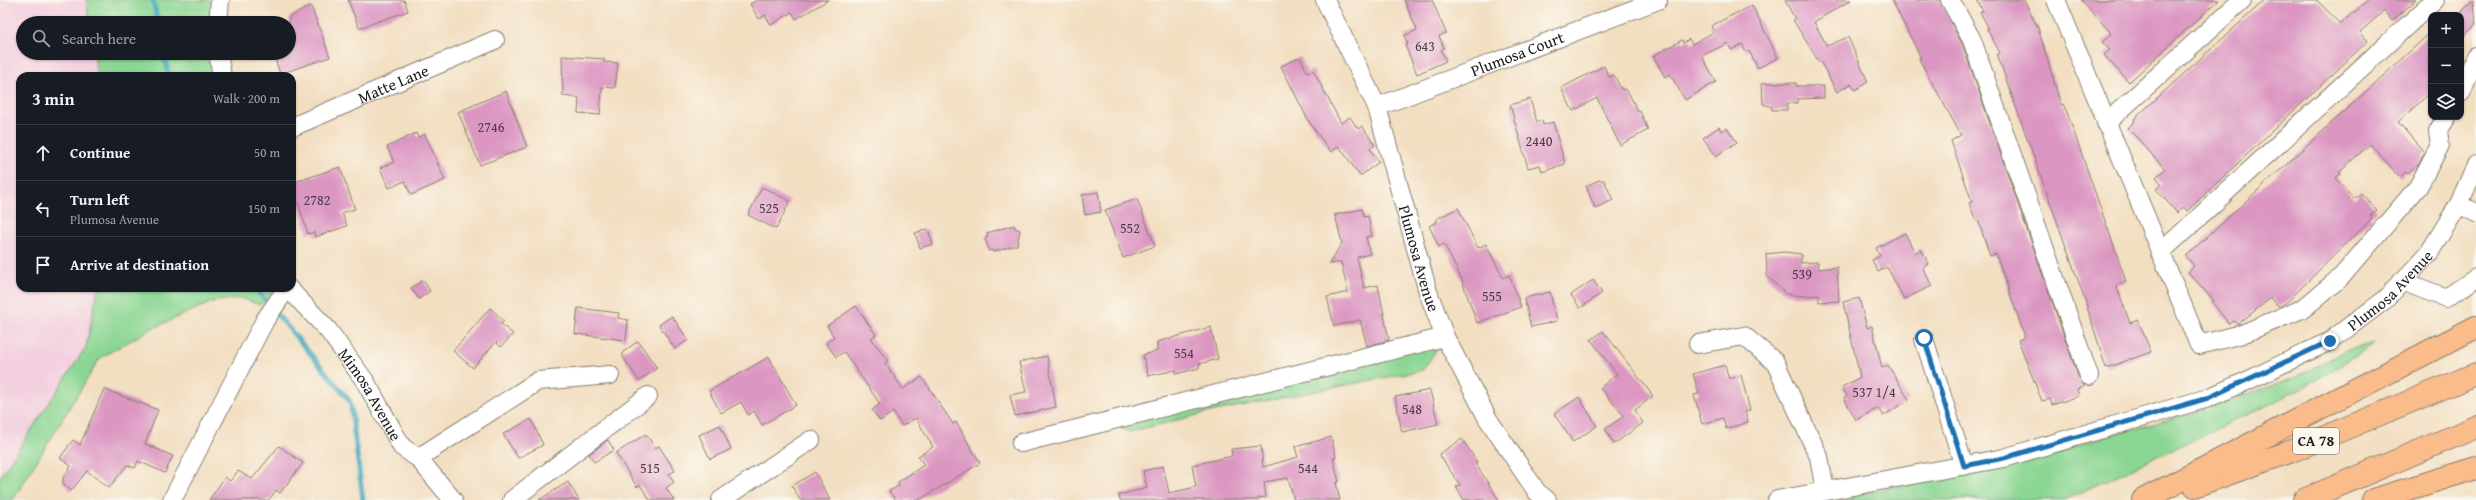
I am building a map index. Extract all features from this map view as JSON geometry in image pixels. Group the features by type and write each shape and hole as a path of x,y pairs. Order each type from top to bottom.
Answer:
{"highway":[{"path":"2143,500 2476,327"},
{"name":"CA 78","path":"2154,500 2289,452 2476,374"},
{"path":"2304,500 2476,427"},
{"path":"2373,500 2476,468"}],"street":[{"path":"219,16 220,0"},
{"name":"Plumosa Avenue","path":"1325,0 1377,107 1428,292 1445,337 1488,419 1537,492 1547,500"},
{"name":"Plumosa Court","path":"1377,107 1658,0"},
{"path":"1950,0 1972,40 2089,376"},
{"path":"2056,0 2198,345 2242,334 2304,308 2342,276 2418,188 2440,145 2438,131 2445,120"},
{"path":"2106,123 2242,0"},
{"path":"2160,253 2435,0"},
{"name":"Matte Lane","path":"296,125 495,40"},
{"path":"2464,86 2476,57"},
{"path":"219,60 221,72"},
{"name":"Plumosa Avenue","path":"1777,500 2004,458 2208,398 2330,341 2386,299 2429,253 2459,204 2476,165"},
{"path":"2459,204 2476,213"},
{"path":"2402,281 2446,298 2476,278"},
{"path":"172,500 265,320 284,292"},
{"name":"Mimosa Avenue","path":"284,292 328,330 365,381 402,447 418,458 453,500"},
{"path":"1698,344 1744,336 1775,362 1819,457 1825,491"},
{"path":"1021,443 1445,337"},
{"path":"1924,338 1964,466"},
{"path":"418,458 538,381 610,375"},
{"path":"512,500 648,396"},
{"path":"721,500 812,440"}],"shaded area":[{"path":"0,0 86,0 88,3 89,16 16,16 16,60 95,60 96,72 16,72 16,292 97,292 86,347 0,477"}],"green space":[{"path":"86,0 220,0 219,16 89,16"},
{"path":"95,60 219,60 221,72 96,72"},
{"path":"97,292 272,292 260,305 241,298 212,302 151,329 100,358 13,500 0,500 0,477 86,347"},
{"path":"1443,341 1423,370 1210,412 1129,432 1115,424"},
{"path":"2374,344 2317,380 2266,406 2064,500 1823,500 2001,467 2211,407 2294,378 2345,351"}],"building":[{"path":"348,0 404,0 408,11 359,28"},
{"path":"757,0 828,0 796,19 792,12 771,25 765,15 759,19 750,4"},
{"path":"1404,0 1432,0 1446,33 1439,36 1444,48 1441,50 1446,61 1417,74 1405,45 1408,44 1404,36 1417,30"},
{"path":"1785,0 1851,0 1814,22 1827,46 1848,37 1868,82 1855,90 1851,84 1837,92 1820,61 1819,62 1793,20 1795,19"},
{"path":"1892,0 1940,0 1963,46 2079,379 2085,386 2077,389 2079,396 2052,405 2050,399 2042,401 2018,340 2025,337 1996,254 1990,256 1978,220 1976,221 1969,203 1972,202 1951,141 1961,135 1919,59 1921,58"},
{"path":"1977,0 2024,0 2038,28 2061,105 2063,104 2067,112 2124,275 2126,282 2116,285 2130,323 2138,320 2151,352 2106,368 2084,297 1997,54 2000,53 1987,29 1989,29 1980,12 1983,11"},
{"path":"2081,0 2219,0 2129,82 2104,55 2110,50 2102,42 2112,34"},
{"path":"2265,0 2317,0 2340,24 2369,0 2416,0 2392,21 2384,11 2360,32 2368,41 2187,211 2184,207 2177,213 2156,189 2162,184 2156,177 2165,169 2128,128 2135,121 2134,119"},
{"path":"2474,0 2476,25 2464,35 2464,12 2461,12"},
{"path":"1752,5 1778,58 1758,68 1749,51 1746,52 1742,44 1731,50 1728,43 1702,56 1716,82 1685,100 1670,74 1665,77 1653,56 1682,40 1683,43 1689,39 1692,44 1714,32 1711,26"},
{"path":"311,6 330,57 286,72 279,72 275,60 296,60 296,16 291,16"},
{"path":"2428,35 2428,95 2398,122 2424,152 2418,165 2408,174 2406,172 2400,177 2370,144 2339,172 2341,173 2336,178 2354,199 2361,193 2377,210 2370,216 2372,218 2286,303 2279,307 2271,298 2238,324 2233,321 2229,324 2212,302 2214,301 2188,272 2194,266 2186,256"},
{"path":"562,56 604,59 604,62 618,63 615,88 602,87 600,115 578,113 579,98 563,96"},
{"path":"1300,57 1307,72 1313,70 1341,123 1350,117 1358,129 1362,126 1375,145 1370,149 1379,162 1360,176 1339,146 1331,152 1309,122 1281,66"},
{"path":"1604,66 1609,77 1614,75 1621,89 1627,90 1638,112 1640,111 1648,130 1620,145 1597,98 1573,111 1561,88"},
{"path":"1762,83 1796,83 1796,86 1824,86 1824,98 1797,99 1797,103 1787,103 1787,110 1772,110 1772,107 1763,104"},
{"path":"506,91 527,147 480,165 458,112"},
{"path":"1530,99 1537,122 1542,120 1543,125 1553,122 1565,164 1542,172 1540,165 1528,168 1510,105"},
{"path":"1719,127 1721,131 1727,128 1737,142 1716,156 1703,138"},
{"path":"416,133 418,137 425,134 445,180 411,195 405,181 389,188 380,168 394,162 387,147"},
{"path":"340,167 355,209 342,213 347,226 315,237 314,232 308,234 296,196 296,182"},
{"path":"1599,180 1604,180 1613,200 1595,208 1586,186"},
{"path":"762,187 790,201 776,229 748,215"},
{"path":"1098,192 1101,212 1085,215 1082,195"},
{"path":"1137,199 1155,246 1123,258 1105,210"},
{"path":"1458,208 1478,248 1486,244 1503,278 1509,275 1521,307 1477,323 1461,278 1444,244 1439,247 1429,226 1437,222 1436,219"},
{"path":"1362,209 1364,217 1368,216 1372,236 1366,237 1370,254 1357,257 1364,288 1378,285 1389,340 1367,346 1360,320 1334,326 1327,297 1348,292 1341,262 1329,264 1342,243 1335,215"},
{"path":"1014,225 1015,228 1020,230 1017,245 993,252 992,250 989,251 985,238 988,237 987,233"},
{"path":"928,229 933,244 920,248 915,233"},
{"path":"1905,233 1915,253 1921,249 1929,264 1923,268 1932,286 1904,299 1887,267 1878,272 1872,260 1880,256 1876,248"},
{"path":"1784,252 1801,254 1801,263 1818,262 1819,269 1837,267 1839,301 1819,302 1819,295 1803,296 1786,294 1767,276 1766,254"},
{"path":"423,280 430,291 419,299 411,288"},
{"path":"1593,280 1602,293 1580,308 1571,295"},
{"path":"1550,292 1557,321 1531,327 1524,298"},
{"path":"1859,298 1867,328 1872,326 1882,368 1888,365 1909,400 1883,416 1878,408 1856,420 1844,398 1847,396 1842,387 1860,377 1843,302"},
{"path":"856,306 876,335 871,338 888,361 885,363 903,389 922,377 953,424 956,422 980,463 919,500 896,500 889,491 900,485 898,482 924,465 918,456 933,447 916,418 902,426 893,412 880,421 872,410 880,404 844,352 836,357 826,343 834,337 827,326"},
{"path":"490,308 504,321 501,324 513,334 501,347 496,342 473,368 453,351"},
{"path":"578,308 619,313 618,318 628,320 626,340 575,334"},
{"path":"672,316 688,340 675,349 659,325"},
{"path":"1211,327 1218,359 1199,364 1199,368 1176,374 1176,370 1148,376 1143,355 1157,351 1157,342"},
{"path":"1603,331 1653,396 1635,410 1643,423 1614,444 1605,429 1624,416 1600,388 1617,374 1591,340"},
{"path":"638,341 657,368 639,381 623,357 623,352"},
{"path":"1047,356 1056,407 1015,416 1010,395 1026,392 1019,362"},
{"path":"769,357 796,405 762,425 754,411 748,415 741,402 721,413 709,391"},
{"path":"1725,365 1729,379 1741,375 1750,410 1745,412 1748,422 1726,429 1723,418 1702,424 1694,395 1699,394 1693,374"},
{"path":"104,389 158,410 145,444 173,456 165,473 138,461 135,468 127,465 109,488 87,471 71,491 63,483 63,478 71,466 60,458 73,440 80,445"},
{"path":"1430,390 1438,424 1402,432 1395,397"},
{"path":"1579,397 1597,426 1573,442 1554,414"},
{"path":"531,419 543,445 518,458 503,434"},
{"path":"720,425 731,449 710,459 699,435"},
{"path":"646,434 655,448 659,446 675,471 669,474 674,482 666,488 674,500 650,500 640,485 637,487 616,453"},
{"path":"1331,437 1336,457 1333,458 1339,482 1336,483 1340,500 1294,500 1288,478 1264,482 1266,497 1258,498 1258,500 1120,500 1119,495 1147,488 1143,471 1163,466 1169,493 1196,487 1192,465 1232,456 1231,449 1261,446 1263,467 1298,457 1295,447"},
{"path":"1462,439 1477,462 1475,463 1499,500 1464,500 1456,487 1460,485 1439,454"},
{"path":"608,440 614,450 594,462 589,454"},
{"path":"279,446 303,463 280,493 276,490 269,500 209,500 225,477 230,481 238,471 252,479"},
{"path":"815,472 830,500 800,500 792,486"},
{"path":"568,482 579,500 539,500"}],"waterway":[{"path":"153,0 156,16"},
{"path":"166,60 168,72"},
{"path":"258,292 350,401 363,500"}],"route":[{"path":"1924,338 1964,466 2004,458 2208,398 2330,341"}]}
